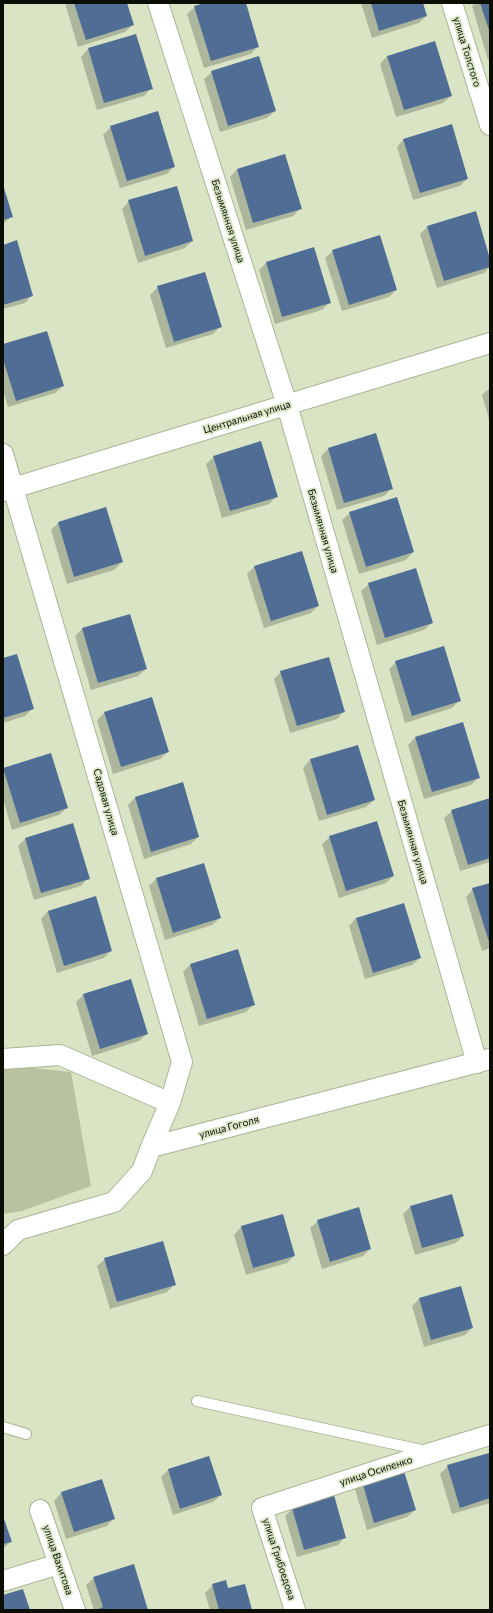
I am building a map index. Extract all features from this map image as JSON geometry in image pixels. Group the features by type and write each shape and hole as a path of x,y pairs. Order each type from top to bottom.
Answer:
{"street":[{"name":"Безымянная улица","path":"158,3 287,405 483,1061"},
{"name":"улица Толстого","path":"452,3 490,125"},
{"name":"Центральная улица","path":"8,489 490,343"},
{"name":"Садовая улица","path":"3,454 8,489 182,1062 170,1103 151,1147"},
{"path":"3,1059 60,1055 170,1103"},
{"name":"улица Гоголя","path":"151,1147 483,1061"},
{"path":"3,1245 18,1230 114,1202 142,1171 151,1147"},
{"name":"улица Осипенко","path":"262,1508 490,1435"},
{"name":"улица Грибоедова","path":"262,1508 295,1610"},
{"name":"улица Вахитова","path":"40,1510 75,1610"},
{"path":"3,1581 59,1564"}],"lane":[{"path":"197,1401 431,1453"},
{"path":"3,1427 26,1434"}],"green space":[{"path":"24,1067 71,1072 91,1186 22,1211 3,1214 3,1068"}],"building":[{"path":"74,3 127,3 134,25 86,40"},
{"path":"205,3 246,3 259,47 211,61 194,6"},
{"path":"371,3 423,3 427,16 379,31"},
{"path":"480,3 490,3 490,33"},
{"path":"136,34 153,89 104,103 88,48"},
{"path":"435,41 452,96 404,110 387,56"},
{"path":"259,56 276,111 228,126 211,71"},
{"path":"158,111 175,167 127,181 110,126"},
{"path":"452,124 468,179 420,193 403,139"},
{"path":"285,154 302,209 253,223 237,169"},
{"path":"3,185 13,217 3,220"},
{"path":"177,186 193,241 145,256 128,200"},
{"path":"476,211 490,259 490,267 444,281 427,226"},
{"path":"380,235 397,290 349,305 332,250"},
{"path":"17,240 33,296 3,305 3,245"},
{"path":"314,247 331,303 282,317 266,262"},
{"path":"205,272 222,327 174,342 157,286"},
{"path":"47,331 64,386 16,401 3,359 3,344"},
{"path":"376,433 393,489 344,503 328,448"},
{"path":"261,441 278,497 230,511 213,456"},
{"path":"397,497 414,552 366,567 349,512"},
{"path":"106,507 123,562 74,577 58,522"},
{"path":"302,551 319,606 271,621 254,566"},
{"path":"416,568 433,623 385,638 368,583"},
{"path":"130,614 147,669 98,683 82,628"},
{"path":"444,646 461,701 412,716 395,661"},
{"path":"17,654 34,709 3,718 3,658"},
{"path":"329,657 345,712 297,726 280,671"},
{"path":"152,697 169,752 121,767 104,712"},
{"path":"463,722 480,778 432,792 415,737"},
{"path":"358,745 375,800 327,815 310,759"},
{"path":"51,753 68,808 20,823 3,768"},
{"path":"183,782 199,837 151,852 135,797"},
{"path":"490,798 490,858 468,865 451,810"},
{"path":"377,821 394,876 346,891 329,836"},
{"path":"73,823 90,879 41,893 25,838"},
{"path":"204,863 221,918 173,933 156,878"},
{"path":"490,883 490,945 472,888"},
{"path":"96,896 112,951 64,966 48,911"},
{"path":"404,903 421,958 373,973 356,918"},
{"path":"238,949 255,1005 207,1019 190,964"},
{"path":"131,979 148,1034 100,1049 83,994"},
{"path":"452,1194 464,1236 422,1248 410,1206"},
{"path":"359,1207 371,1249 330,1262 317,1220"},
{"path":"283,1214 295,1256 253,1268 241,1226"},
{"path":"163,1241 176,1285 117,1302 104,1258"},
{"path":"461,1286 473,1328 431,1340 419,1298"},
{"path":"489,1453 490,1498 460,1508 447,1465"},
{"path":"209,1456 222,1495 180,1509 168,1469"},
{"path":"403,1468 416,1510 374,1523 362,1481"},
{"path":"102,1479 115,1519 74,1532 61,1492"},
{"path":"334,1495 346,1538 304,1550 292,1508"},
{"path":"3,1516 12,1542 3,1544"},
{"path":"134,1564 148,1610 96,1610 103,1607 93,1577"},
{"path":"226,1580 228,1588 245,1584 252,1610 219,1610 212,1584"},
{"path":"23,1589 30,1610 3,1610 3,1595"}]}
